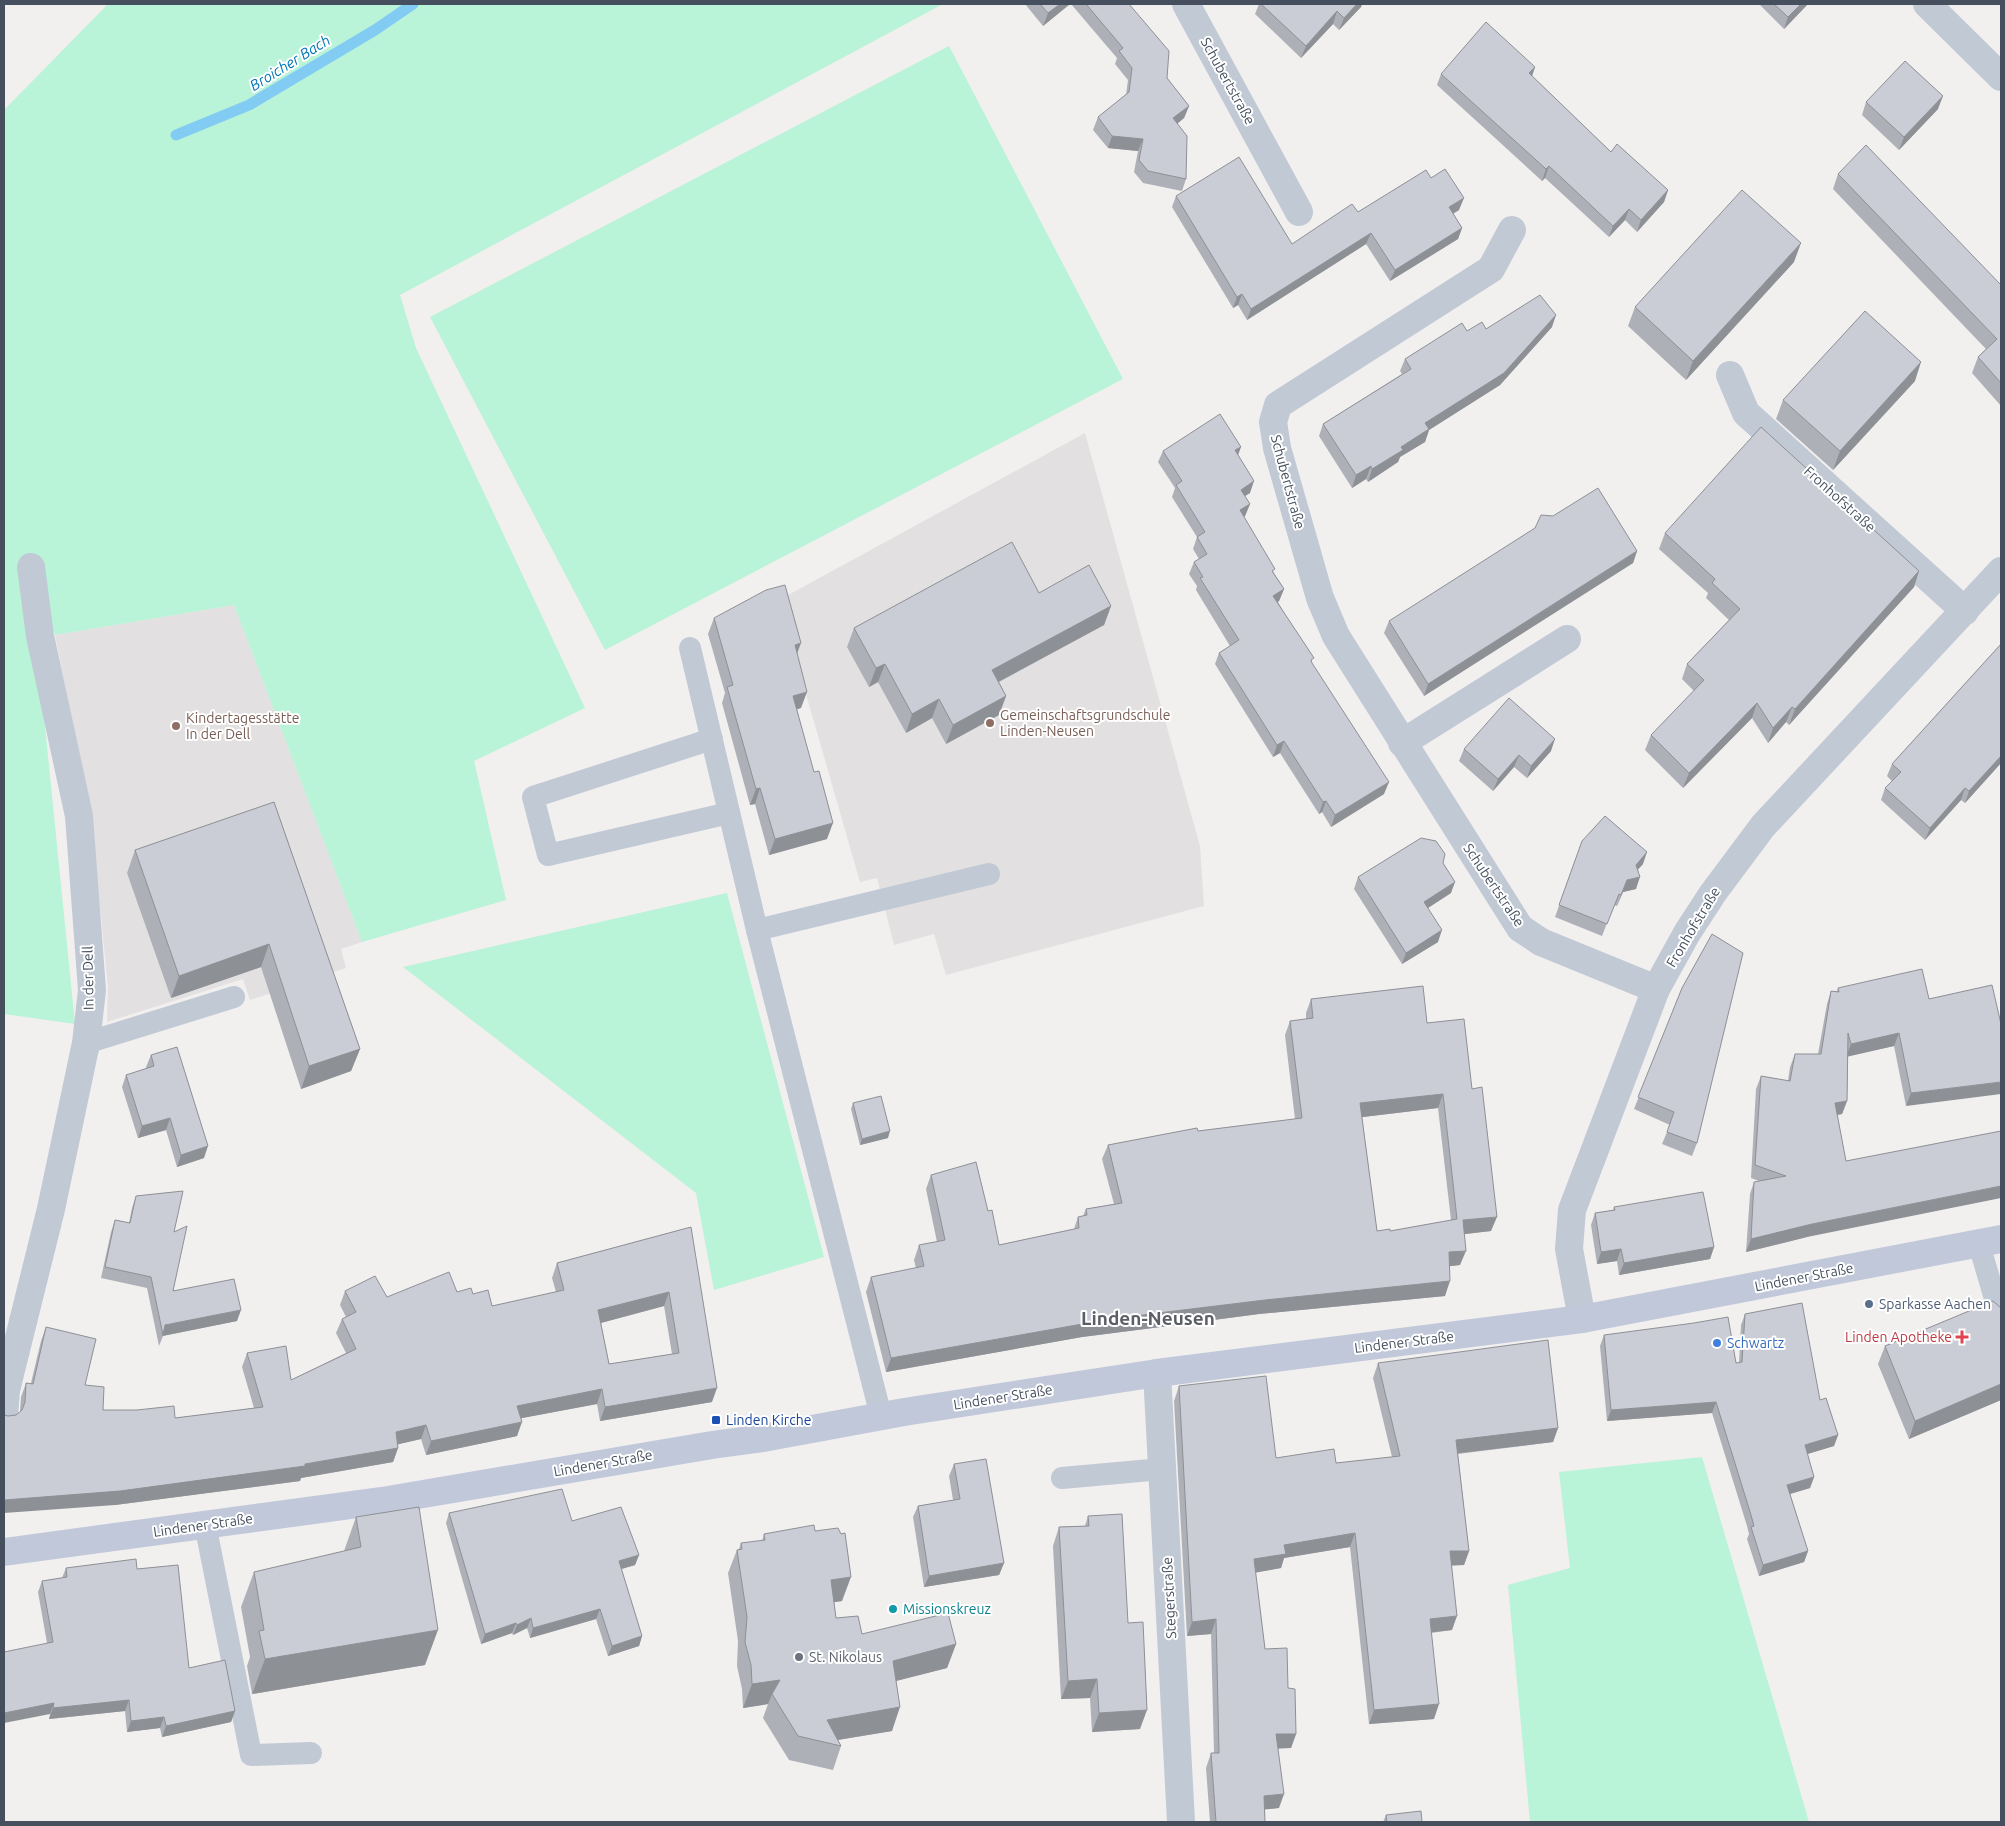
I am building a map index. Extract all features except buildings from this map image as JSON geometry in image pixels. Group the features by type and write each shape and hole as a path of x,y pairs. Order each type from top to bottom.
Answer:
{"main road":[{"name":"Lindener Straße","path":"4,1552 388,1500 712,1445 764,1438 881,1416 1157,1373 1582,1319 1990,1242"}],"street":[{"name":"Schubertstraße","path":"1186,4 1299,212"},
{"path":"1928,4 2001,77"},
{"name":"Schubertstraße","path":"1512,230 1491,269 1278,405 1273,422 1276,448 1320,598 1336,636 1520,928 1541,942 1656,989"},
{"name":"Fronhofstraße","path":"1730,375 1746,414 1965,611"},
{"name":"In der Dell","path":"4,1415 6,1390 52,1209 86,1043 92,990 79,816 40,636 31,567"},
{"name":"Fronhofstraße","path":"1582,1319 1568,1249 1572,1210 1656,989 1687,933 1713,893 1763,826 2001,571"},
{"path":"1402,743 1567,639"},
{"name":"Stegerstraße","path":"1157,1373 1181,1822"}],"lane":[{"path":"690,648 758,930 881,1416"},
{"path":"712,739 534,797 548,856 729,813"},
{"path":"758,930 989,874"},
{"path":"86,1043 234,997"},
{"path":"1990,1242 2000,1316"},
{"path":"1062,1478 1162,1469"},
{"path":"205,1524 251,1755 311,1753"}],"shaded area":[{"name":"Gemeinschaftsgrundschule Linden-Neusen","path":"1085,433 1200,846 1204,906 946,975 934,934 894,945 877,878 860,882 779,600"},
{"name":"Kindertagesstätte In der Dell","path":"234,605 362,942 341,949 346,968 250,1000 243,979 107,1022 108,987 91,817 55,635"}],"green space":[{"path":"108,4 943,4 400,295 416,348 585,708 474,761 506,900 362,942 234,605 55,635 28,558 75,1024 4,1014 4,110"},
{"path":"949,46 1123,379 605,650 430,317"},
{"path":"727,893 824,1257 714,1290 696,1193 403,967"},
{"path":"1702,1457 1809,1822 1530,1822 1508,1585 1570,1568 1559,1472"}],"waterway":[{"name":"Broicher Bach","path":"176,135 249,105 375,30 413,4"}],"place":[{"name":"Gemeinschaftsgrundschule Linden-Neusen","path":"990,723"},
{"name":"Kindertagesstätte In der Dell","path":"176,726"},
{"name":"Sparkasse Aachen","path":"1869,1304"},
{"name":"Linden Apotheke","path":"1962,1337"},
{"name":"Schwartz","path":"1717,1343"},
{"name":"Linden Kirche","path":"716,1420"},
{"name":"Missionskreuz","path":"893,1609"},
{"name":"St. Nikolaus","path":"799,1657"}],"district":[{"name":"Linden-Neusen","path":"1148,1318"}]}
